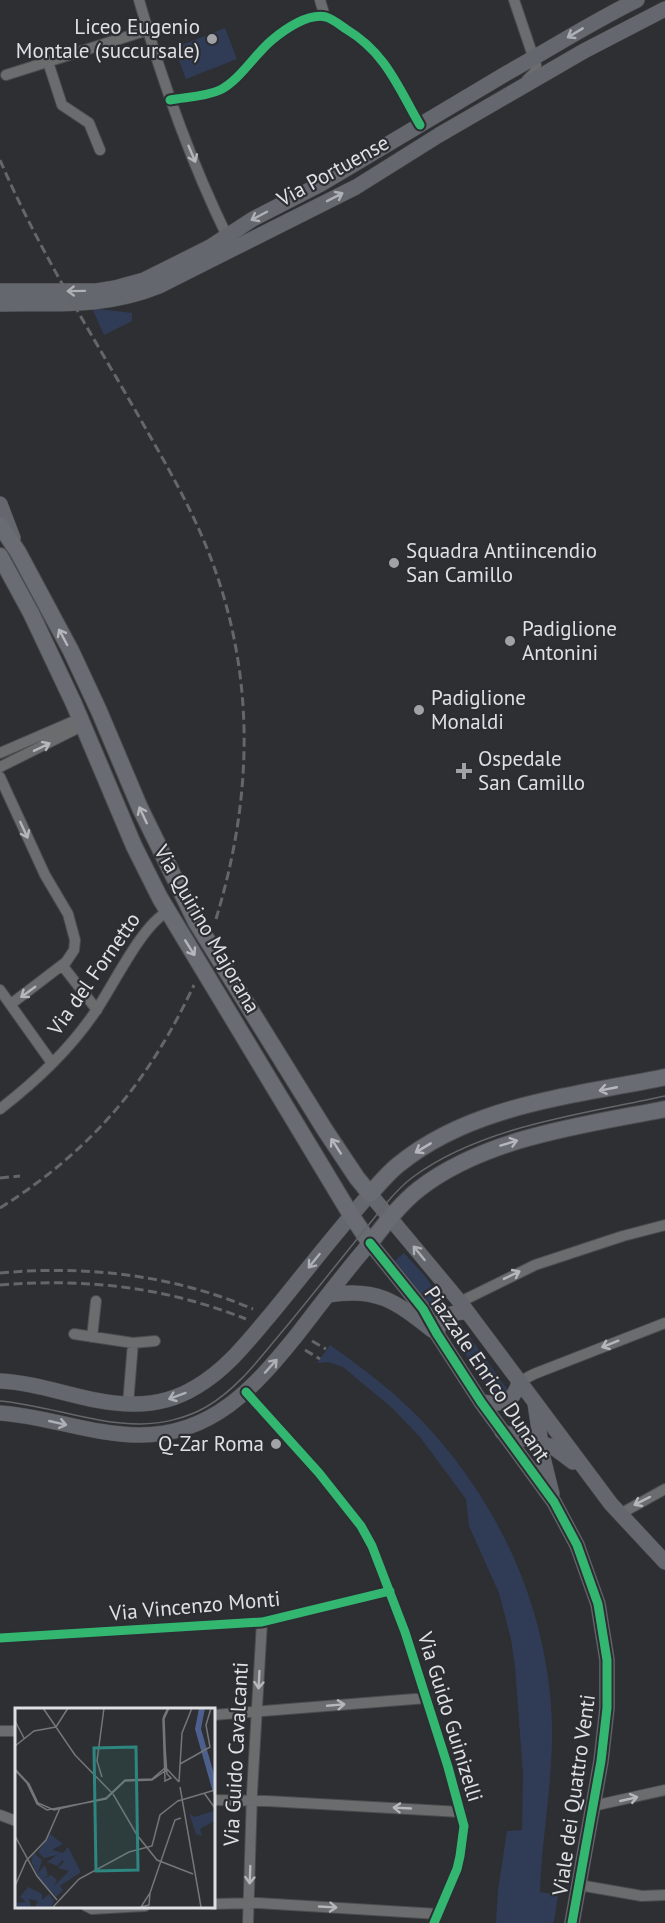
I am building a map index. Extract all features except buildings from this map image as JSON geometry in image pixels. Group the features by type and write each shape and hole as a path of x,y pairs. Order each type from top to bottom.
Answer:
{"main road":[{"name":"Via Portuense","path":"0,291 97,291 144,280 190,258 253,219 329,180 507,72 629,2"},
{"name":"Via Portuense","path":"0,304 102,302 134,296 149,290 341,194 584,51 665,9"},
{"name":"Via Quirino Majorana","path":"0,504 18,552"},
{"name":"Via Quirino Majorana","path":"0,525 18,552 71,651 159,848 196,922 336,1146 370,1194"},
{"name":"Via Quirino Majorana","path":"1,558 31,613 82,722 132,840 167,912 351,1215"},
{"path":"82,722 99,711"},
{"path":"132,840 140,848 149,852 159,848"},
{"path":"167,912 181,912 196,922"},
{"path":"0,1381 28,1384 104,1402 128,1404 173,1397 195,1388 221,1369 260,1327 351,1215 388,1174 410,1156 447,1134 518,1108 665,1077"},
{"path":"0,1413 104,1433 148,1435 180,1430 203,1421 228,1408 246,1392 278,1358 408,1198 429,1182 447,1170 493,1149 525,1139 665,1109"},
{"name":"Piazzale Enrico Dunant","path":"370,1194 464,1307 586,1473"},
{"name":"Piazzale Enrico Dunant","path":"351,1215 370,1243 423,1309 502,1432 554,1502"},
{"path":"328,1295 359,1292 386,1299 408,1311 437,1334 440,1323 447,1315 464,1307"},
{"path":"482,1402 497,1404 508,1401 515,1394 519,1382"},
{"name":"Piazzale Enrico Dunant","path":"535,1402 540,1444 554,1502"},
{"name":"Piazzale Enrico Dunant","path":"502,1432 557,1450 586,1473"},
{"path":"546,1473 553,1461 559,1458 568,1459"},
{"path":"586,1473 665,1562"},
{"name":"Viale dei Quattro Venti","path":"554,1502 586,1568 598,1604 608,1669 607,1708 601,1761 572,1923"}],"street":[{"path":"139,0 170,100 227,236"},
{"path":"320,0 325,17"},
{"path":"510,95 535,72 534,58 519,2"},
{"path":"170,100 219,91 283,31 298,22 325,17 350,31 384,62 420,125"},
{"path":"6,75 148,30"},
{"path":"48,62 62,105 89,123 100,150"},
{"path":"0,753 82,722"},
{"path":"0,767 82,722"},
{"path":"0,777 45,875 58,895 74,930 75,940 74,950 69,959 11,1004"},
{"name":"Via del Fornetto","path":"0,1109 52,1063 76,1037 97,1010 146,931 156,919 167,912"},
{"path":"62,965 97,1010"},
{"path":"0,990 52,1063"},
{"path":"464,1307 534,1265 623,1236 665,1226"},
{"path":"92,1336 96,1300"},
{"path":"519,1382 665,1323"},
{"path":"74,1334 133,1343 155,1341"},
{"path":"128,1404 133,1343"},
{"name":"Via Guido Guinizelli","path":"246,1392 319,1473 358,1521 372,1546 390,1591 427,1698 461,1812 464,1831 452,1883 436,1918"},
{"path":"620,1514 665,1489"},
{"name":"Via Vincenzo Monti","path":"0,1638 262,1622 390,1591"},
{"name":"Via Guido Cavalcanti","path":"248,1923 262,1622"},
{"path":"214,1715 427,1698"},
{"path":"593,1806 665,1790"},
{"path":"214,1800 252,1800 461,1812"},
{"path":"0,1815 15,1821"},
{"path":"579,1885 642,1896 665,1895"},
{"path":"214,1904 249,1902 436,1918"},
{"path":"90,1908 110,1908"}],"shaded area":[{"path":"225,28 237,59 186,79 174,48"},
{"path":"92,308 132,313 132,321 104,335"},
{"path":"404,1253 425,1276 445,1305 434,1312 392,1263"},
{"path":"457,1319 507,1389 504,1396 496,1396 446,1328"},
{"path":"330,1345 402,1401 424,1423 476,1489 498,1525 516,1562 542,1642 549,1683 552,1746 540,1892 558,1895 554,1922 496,1923 498,1890 507,1831 522,1830 523,1774 511,1639 499,1593 469,1526 466,1499 420,1437 392,1408 343,1367 328,1362 317,1363"}],"tram line":[{"path":"0,1401 104,1421 140,1424 166,1422 199,1411 229,1390 249,1370 387,1202 413,1177 470,1145 501,1134 567,1116 665,1096"}],"railway":[{"path":"0,160 49,260 170,471 203,539 225,601 236,646 242,691 244,737 237,828 216,919"},
{"path":"0,1208 63,1162 114,1112 157,1053 194,985"},
{"path":"0,1178 20,1176"},
{"path":"0,1273 65,1270 129,1275 192,1288 253,1309"},
{"path":"0,1285 64,1283 125,1287 186,1299 246,1319"},
{"path":"312,1341 326,1349"},
{"path":"305,1350 320,1359"}],"cycle path":[{"path":"170,100 220,90 234,80 283,31 304,20 319,16 334,21 360,38 371,49 390,72 420,125"},
{"path":"370,1243 423,1309 481,1402 554,1502 577,1545 598,1604 607,1660 607,1708 601,1761 572,1923"},
{"path":"246,1392 319,1473 361,1526 372,1546 405,1632 448,1767 464,1826 457,1869 434,1923"},
{"path":"0,1638 262,1622 390,1591"}],"place":[{"name":"Liceo Eugenio Montale (succursale)","path":"212,39"},
{"name":"Squadra Antiincendio San Camillo","path":"394,563"},
{"name":"Padiglione Antonini","path":"510,641"},
{"name":"Padiglione Monaldi","path":"419,710"},
{"name":"Ospedale San Camillo","path":"464,771"},
{"name":"Q-Zar Roma","path":"276,1444"}]}
